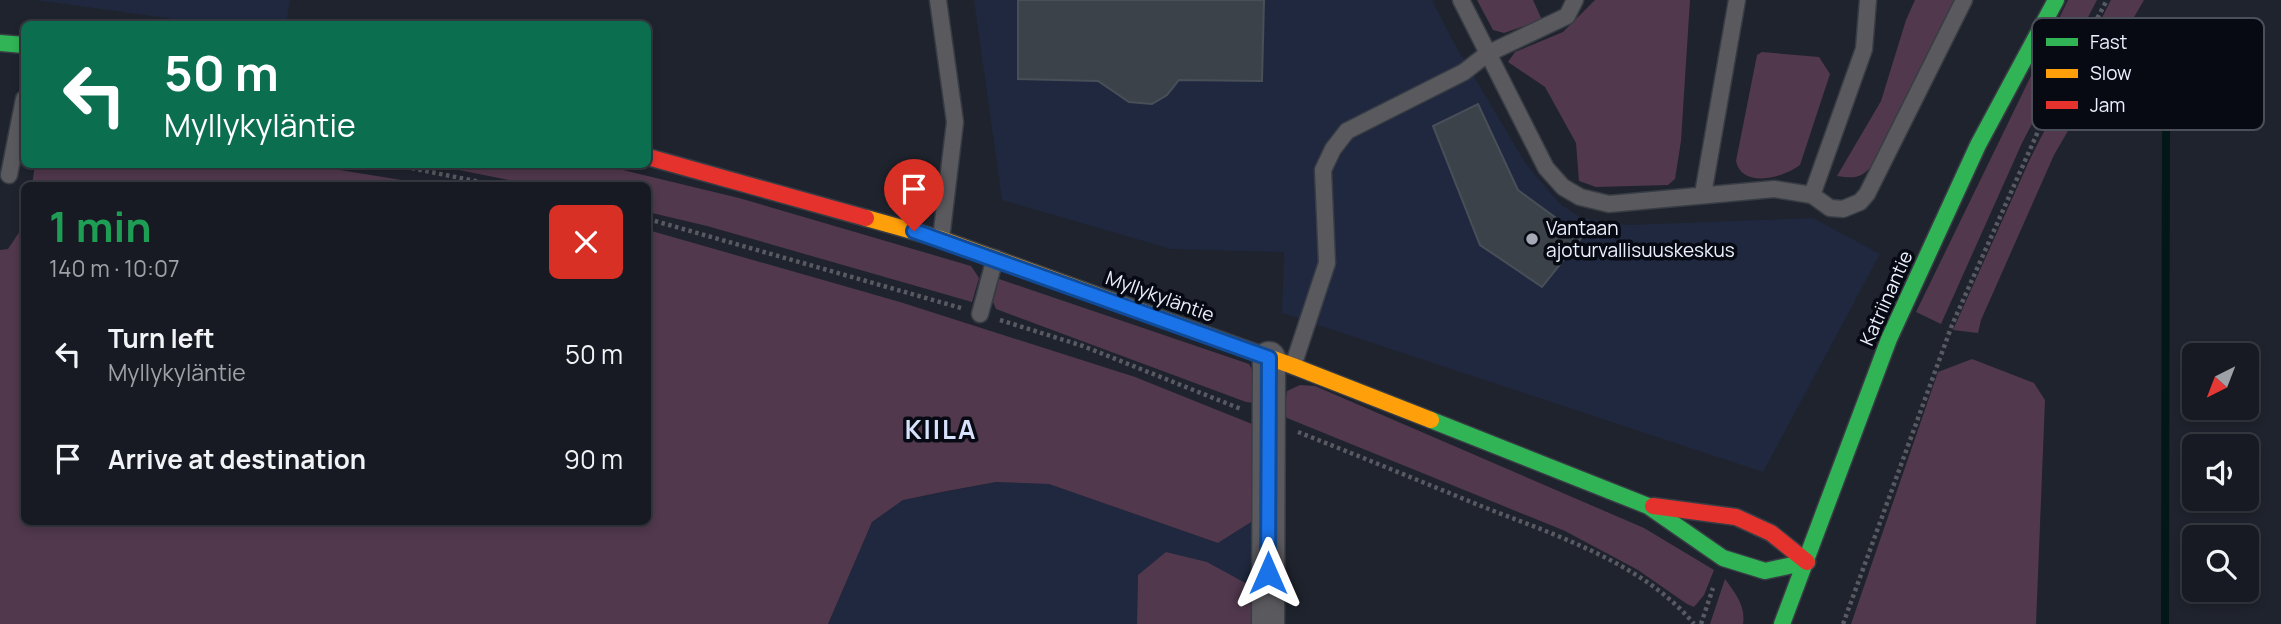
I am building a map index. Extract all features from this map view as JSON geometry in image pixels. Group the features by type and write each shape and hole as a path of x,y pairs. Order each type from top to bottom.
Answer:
{"main road":[{"name":"Katriinantie","path":"2046,18 2056,0"},
{"path":"0,43 21,45"},
{"name":"Katriinantie","path":"1782,624 1889,339 1978,145 2032,45"},
{"name":"Myllykyläntie","path":"651,157 941,239 1281,362 1648,506 1723,558 1765,571 1807,562"},
{"name":"Myllykyläntie","path":"1648,506 1737,517 1771,533 1807,562"}],"street":[{"path":"1268,624 1269,420 1281,362"}],"lane":[{"path":"938,0 955,122 941,239"},
{"path":"1461,0 1546,168 1563,187 1580,197 1609,204 1774,189 1812,195 1830,208 1843,209 1860,202 1867,194 1964,0"},
{"path":"1281,362 1326,263 1323,170 1333,149 1347,131 1464,72 1487,54 1567,16 1575,0"},
{"path":"1703,194 1737,0"},
{"path":"1812,195 1864,49 1868,0"},
{"path":"9,175 21,114"},
{"path":"980,314 995,258"}],"path":[{"path":"2097,18 2107,0"},
{"path":"1843,624 1952,324 2039,130"},
{"path":"411,168 480,182"},
{"path":"651,220 1083,346 1576,544 1623,568 1679,606 1693,624"}],"shaded area":[{"path":"35,0 290,0 286,21 189,21"},
{"path":"974,0 1432,0 1453,41 1526,164 1560,204 1582,218 1628,225 1813,218 1880,254 1763,472 1282,313 1284,252 1171,249 1002,200"},
{"path":"1477,0 1533,0 1542,20 1504,33 1493,30"},
{"path":"1595,0 1690,0 1681,141 1675,179 1668,185 1596,187 1579,181 1576,143 1545,87 1508,62 1515,52 1563,32"},
{"path":"1915,0 1954,0 1875,162 1859,176 1837,176 1881,101 1906,20"},
{"path":"2068,0 2097,0 2088,18 2059,18"},
{"path":"2111,0 2144,0 2134,18 2102,18"},
{"path":"1762,52 1819,57 1830,74 1800,165 1774,177 1754,178 1740,170 1736,161 1757,55"},
{"path":"2032,74 2032,124 1941,324 1916,312"},
{"path":"2045,130 2069,130 2054,155 1981,320 1978,333 1953,330"},
{"path":"35,168 327,168 414,182 32,182"},
{"path":"449,168 614,168 739,198 971,266 979,278 972,302 707,226 651,213 651,182 518,182"},
{"path":"21,230 21,525 651,525 651,231 900,302 1135,377 1257,426 1259,517 1218,543 1049,484 996,482 903,500 872,522 828,624 0,624 0,250 8,249"},
{"path":"999,279 1249,364 1259,383 1255,403 1246,402 996,309 993,302"},
{"path":"1972,359 2034,383 2045,400 2036,624 1851,624 1938,372"},
{"path":"1300,385 1315,386 1644,528 1714,570 1704,595 1694,607 1638,570 1565,531 1287,418 1284,412 1287,391"},
{"path":"996,482 1049,484 1218,543 1259,517 1256,589 1207,562 1138,575 1137,624 828,624 872,522 903,500"},
{"path":"1166,552 1207,562 1260,591 1260,624 1137,624 1138,575"},
{"path":"1725,579 1741,606 1743,624 1710,624"}],"building":[{"path":"1018,0 1264,0 1262,81 1179,80 1167,95 1152,104 1129,102 1098,81 1018,79"},
{"path":"1478,104 1518,190 1582,237 1542,287 1480,245 1433,126"}],"waterway":[{"path":"2165,624 2166,130"}],"traffic: fast":[{"path":"2046,18 2056,0"},
{"path":"0,43 21,45"},
{"path":"1782,624 1889,339 1978,145 2032,45"},
{"path":"1431,420 1648,506 1723,558 1765,571 1807,562"}],"traffic: slow":[{"path":"866,218 941,239 1293,366 1431,420"}],"traffic: jam":[{"path":"651,158 866,218"},
{"path":"1653,506 1736,517 1771,533 1807,562"}],"place":[{"name":"Vantaan ajoturvallisuuskeskus","path":"1532,239"}],"district":[{"name":"KIILA","path":"941,429"}],"route":[{"path":"914,231 1269,358 1268,573"}]}
